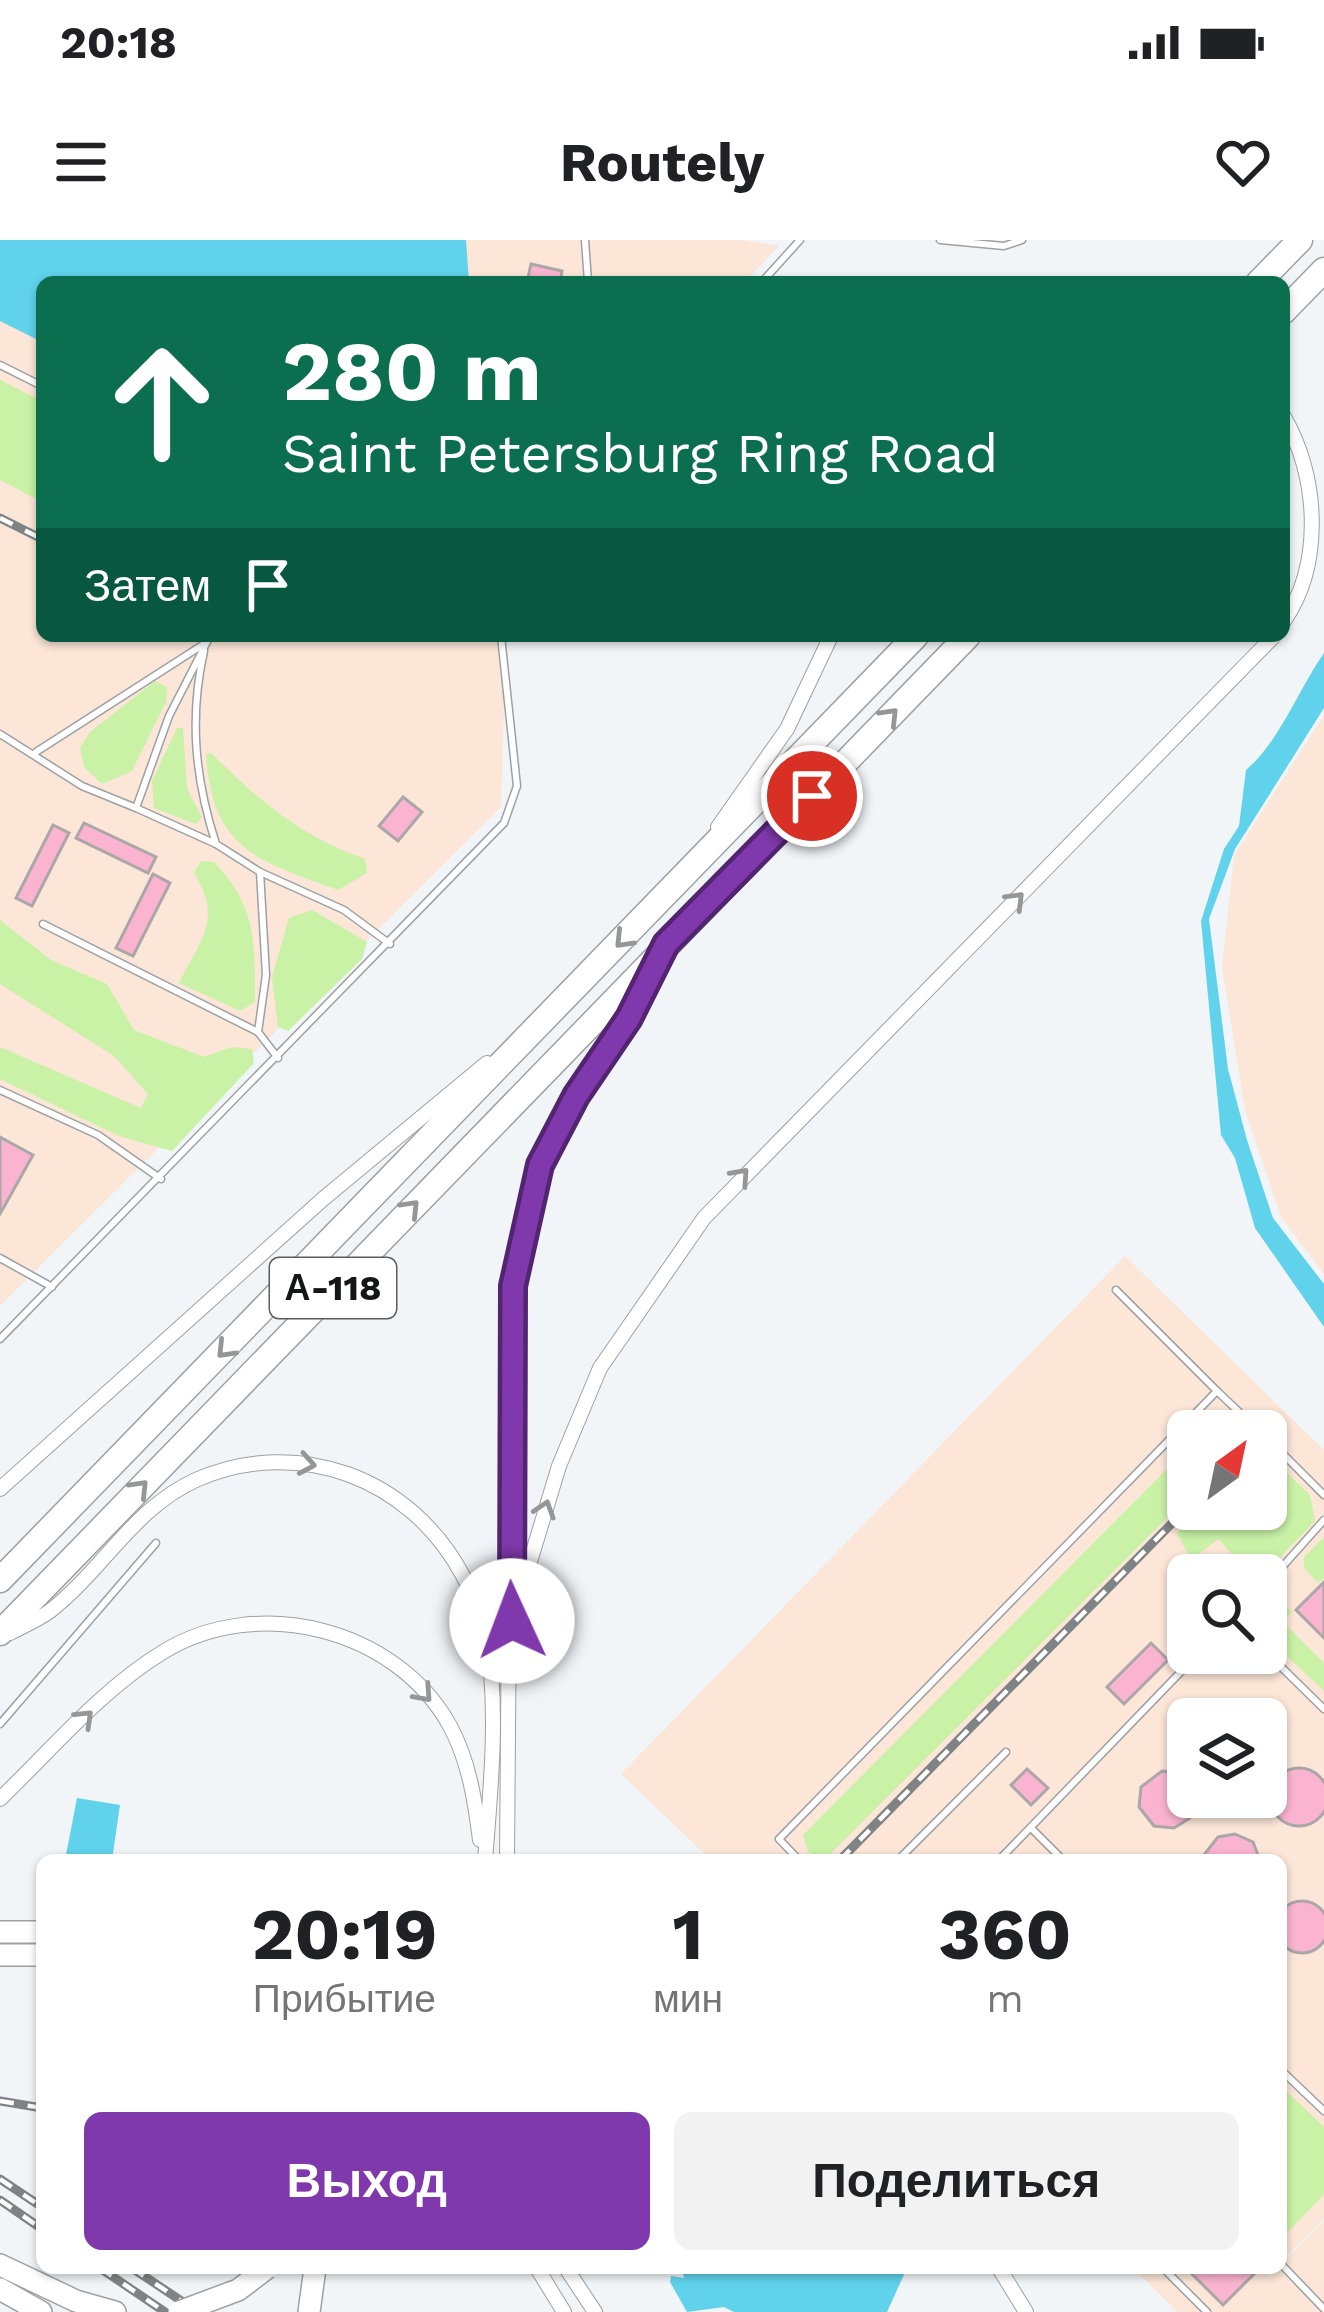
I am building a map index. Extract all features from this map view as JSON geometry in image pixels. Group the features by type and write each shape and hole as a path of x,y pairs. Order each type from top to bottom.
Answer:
{"highway":[{"path":"1265,276 1300,240"},
{"path":"1290,305 1324,270"},
{"name":"А-118","path":"0,1580 910,642"},
{"name":"А-118","path":"0,1636 962,642"}],"main road":[{"path":"0,1932 36,1933"},
{"path":"0,1955 36,1955"},
{"path":"0,2265 76,2301 115,2312"},
{"path":"179,2312 238,2290 259,2274"},
{"path":"309,2312 314,2274"},
{"path":"0,2288 41,2312"}],"street":[{"path":"1290,431 1309,476 1311,516 1306,562 1290,605"},
{"path":"676,884 787,729 828,642"},
{"path":"512,1621 559,1466 600,1367 704,1217 1269,642"},
{"path":"507,1854 511,1348 520,1240 540,1165 576,1096 629,1018 666,944"},
{"path":"0,1489 323,1199 570,995"},
{"path":"0,1636 49,1612 165,1497 240,1464 281,1460 317,1464 387,1491 446,1546 486,1627 491,1724 483,1854"},
{"path":"0,1798 117,1688 166,1650 198,1636 271,1622 311,1627 387,1658 447,1721 463,1752 482,1854"},
{"path":"540,2274 564,2312"},
{"path":"570,2274 595,2312"},
{"path":"1002,2274 1026,2312"}],"lane":[{"path":"586,240 588,276"},
{"path":"767,276 800,240"},
{"path":"940,240 1004,245 1022,240"},
{"path":"0,365 36,383"},
{"path":"36,752 203,642"},
{"path":"136,808 169,716 206,642"},
{"path":"207,642 195,693 197,787 216,844"},
{"path":"0,1339 504,823 517,786 502,642"},
{"path":"0,734 36,752 82,786 216,844 260,872 344,910 389,944"},
{"path":"258,1032 266,975 260,872"},
{"path":"43,924 258,1032 278,1058"},
{"path":"0,1090 98,1135 160,1179"},
{"path":"0,1258 52,1287"},
{"path":"1116,1290 1237,1410"},
{"path":"793,1854 779,1839 1217,1391"},
{"path":"1287,1458 1324,1495"},
{"path":"1287,1561 1324,1520"},
{"path":"0,1724 157,1544"},
{"path":"1287,1673 1324,1709"},
{"path":"1005,1854 1179,1674"},
{"path":"904,1854 1006,1752"},
{"path":"1031,1828 1058,1854"},
{"path":"1287,2076 1324,2111"},
{"path":"1287,2270 1324,2309"},
{"path":"1169,2274 1207,2312"}],"shaded area":[{"path":"0,240 743,240 779,246 751,276 36,276 36,642 506,642 501,807 0,1306"},
{"path":"1324,715 1324,1274 1281,1217 1245,1110 1222,968 1234,855"},
{"path":"1125,1256 1283,1410 1167,1410 1167,1530 1287,1530 1287,1414 1324,1450 1324,2218 1290,2253 1287,1854 705,1854 621,1774"},
{"path":"1324,2220 1324,2312 1178,2312 1139,2274 1269,2274 1268,2278 1287,2274 1287,2258"}],"green space":[{"path":"0,380 36,398 36,499 0,480"},
{"path":"155,681 167,687 166,702 132,771 102,784 84,767 80,748 90,732"},
{"path":"177,728 183,728 187,789 202,817 196,824 154,808 152,781"},
{"path":"211,753 282,816 365,859 367,873 338,890 284,870 244,847 218,812 206,754"},
{"path":"201,861 214,862 228,878 251,926 255,1002 240,1011 179,983 206,929 207,903 194,873"},
{"path":"312,910 367,942 362,959 288,1031 278,1027 272,977 289,918"},
{"path":"0,920 51,960 107,984 134,1030 204,1057 232,1047 252,1049 254,1063 172,1151 119,1136 0,1079 0,1047 141,1108 148,1094 114,1056 0,984"},
{"path":"1167,1469 1167,1517 1162,1523 830,1854 808,1852 803,1835"},
{"path":"1287,1473 1310,1495 1315,1521 1283,1554 1232,1554 1218,1539 1199,1554 1188,1554 1177,1533 1287,1530"},
{"path":"1324,1537 1324,1578 1318,1583 1304,1568 1304,1557"},
{"path":"1287,1626 1324,1663 1324,1691 1287,1656"},
{"path":"1287,2092 1324,2127 1324,2194 1288,2232"}],"water":[{"path":"0,240 466,240 469,276 36,276 36,339 0,321"},
{"path":"1324,653 1324,708 1235,849 1209,919 1228,1069 1247,1140 1273,1218 1324,1284 1324,1327 1255,1228 1235,1158 1221,1135 1201,921 1224,849 1239,826 1246,770 1279,730"},
{"path":"77,1798 120,1805 113,1854 66,1854"},
{"path":"683,2274 904,2274 887,2312 734,2312 724,2307 687,2312 670,2282 671,2276 684,2278"}],"building":[{"path":"531,264 562,271 561,276 528,276"},
{"path":"403,797 422,812 398,841 379,826"},
{"path":"84,823 156,857 148,873 76,838"},
{"path":"53,825 69,833 32,906 16,898"},
{"path":"153,874 170,883 133,956 116,948"},
{"path":"0,1137 33,1155 0,1214"},
{"path":"1324,1582 1324,1638 1296,1610"},
{"path":"1151,1643 1167,1659 1124,1704 1107,1687"},
{"path":"1027,1769 1048,1788 1031,1805 1011,1785"},
{"path":"1310,1770 1325,1784 1325,1810 1310,1824 1288,1824 1278,1818 1287,1818 1287,1771"},
{"path":"1167,1772 1167,1818 1190,1818 1174,1828 1154,1826 1139,1807 1141,1787"},
{"path":"1235,1834 1253,1842 1258,1854 1205,1854 1218,1837"},
{"path":"1302,1901 1321,1908 1325,1939 1321,1946 1302,1953 1287,1948 1287,1906"},
{"path":"1192,2274 1254,2274 1223,2305"}],"railway":[{"path":"0,518 36,536"},
{"path":"846,1854 1167,1528"},
{"path":"0,2101 36,2107"},
{"path":"0,2179 36,2203"},
{"path":"0,2200 36,2225"},
{"path":"109,2274 165,2312"},
{"path":"141,2274 198,2312"}],"route":[{"path":"512,1621 513,1286 540,1165 576,1096 629,1018 666,944 812,796"}]}
